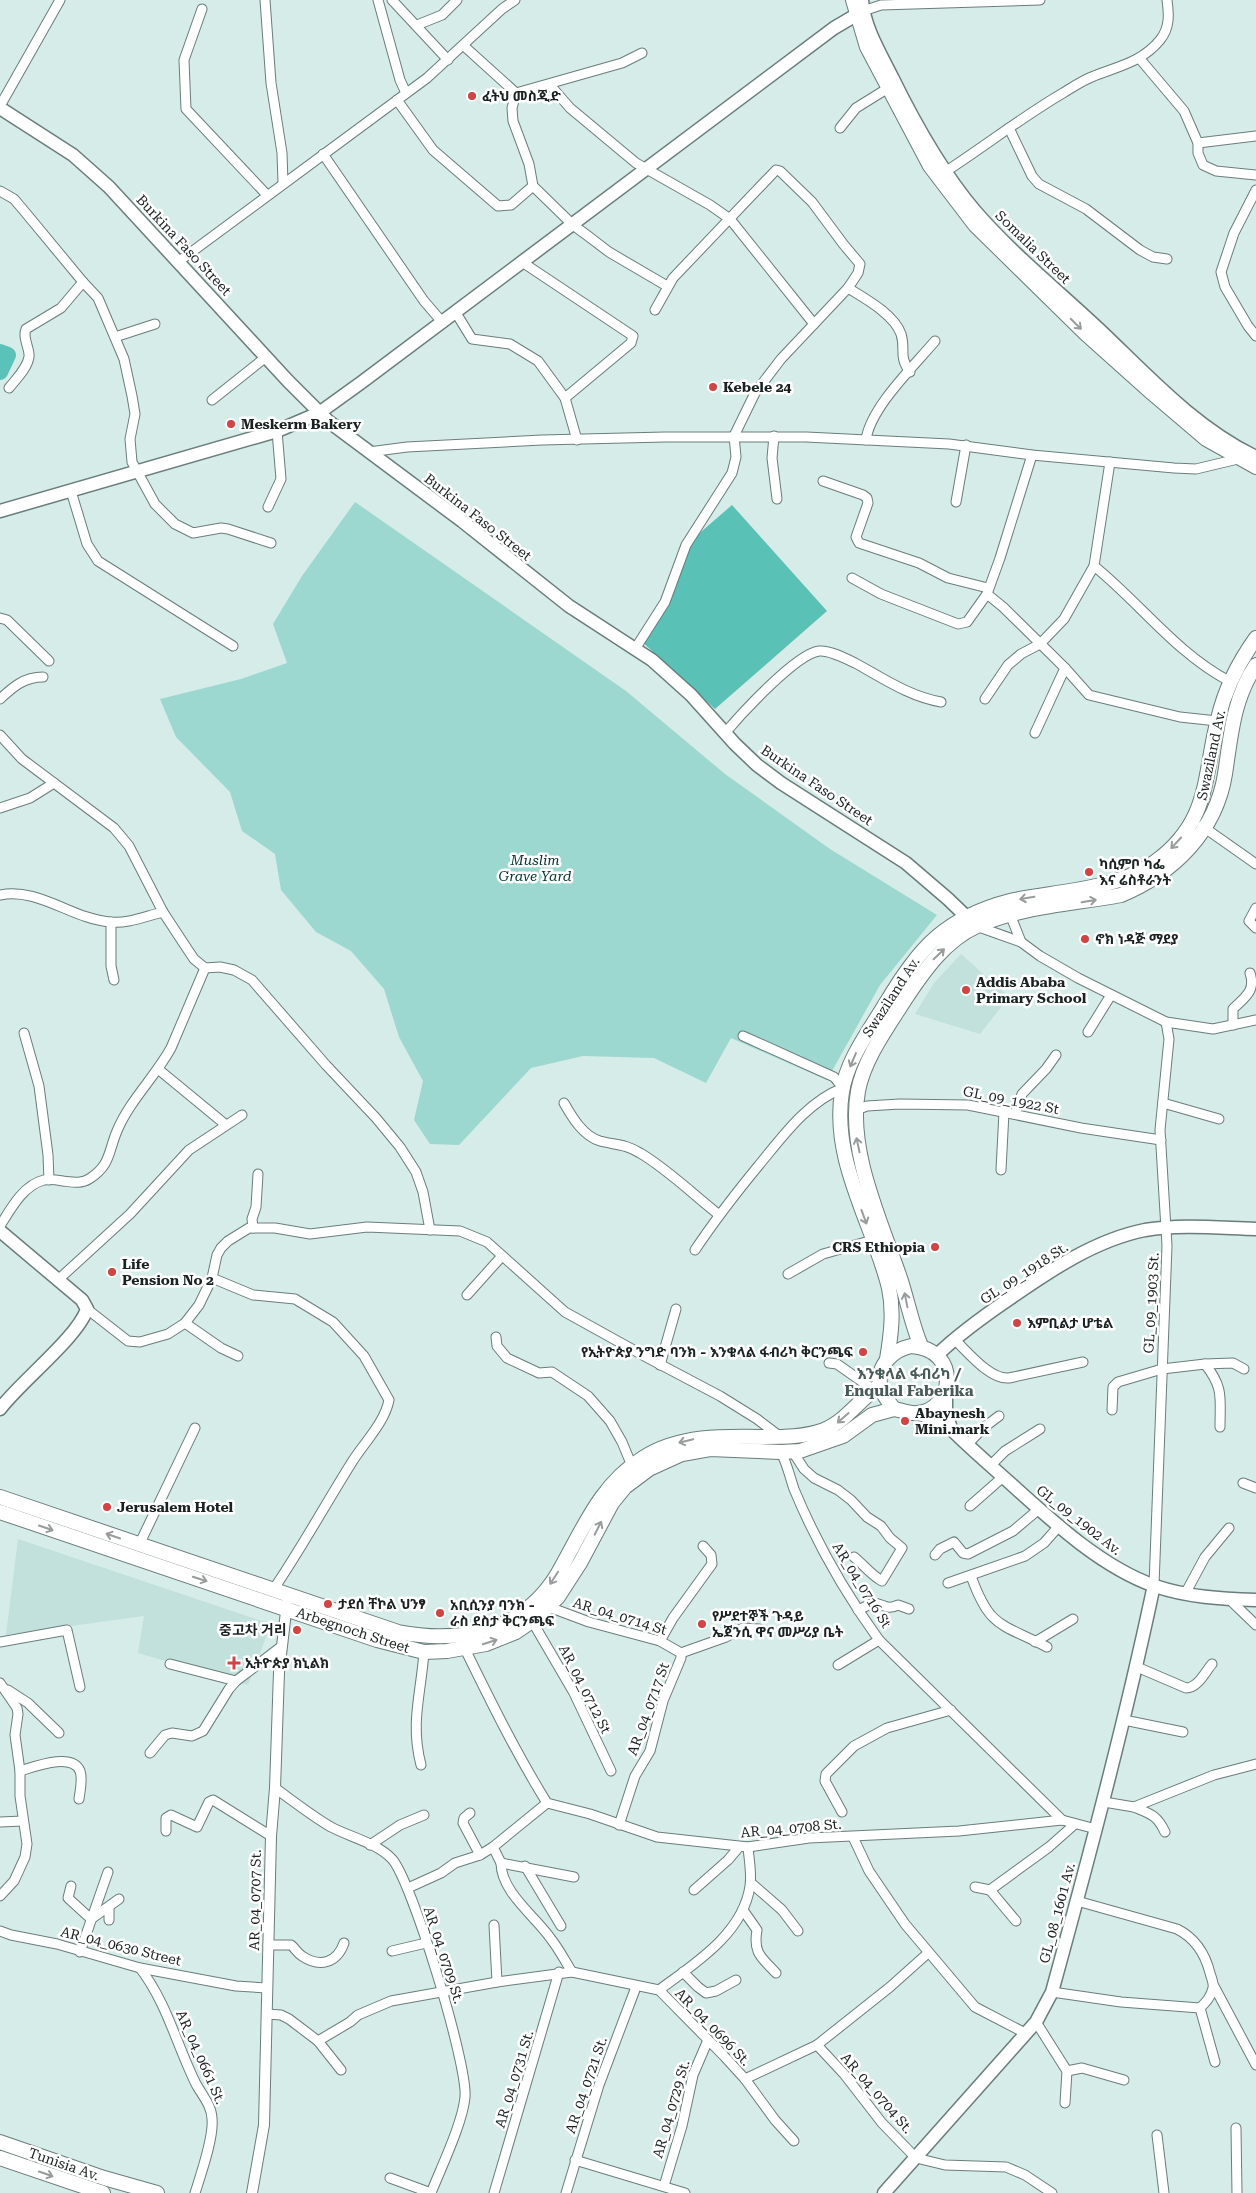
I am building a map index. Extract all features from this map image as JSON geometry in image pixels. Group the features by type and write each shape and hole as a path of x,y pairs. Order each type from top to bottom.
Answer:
{"main road":[{"path":"0,511 276,430 319,413 443,323 646,170 826,33 858,6 867,47 892,86 930,166 976,225 1086,333 1152,393 1206,438 1251,459"},
{"name":"Somalia Street","path":"892,86 945,172 975,211 1004,242 1143,372 1208,428 1251,459"},
{"name":"Burkina Faso Street","path":"0,107 56,143 109,187 319,413 569,606 652,660 680,685 747,756 771,776 906,863 972,921"},
{"name":"Swaziland Av.","path":"921,1346 911,1321 901,1282 858,1149 854,1123 858,1091 865,1070 917,981 941,952 972,921 1012,901 1090,888 1131,875 1164,854 1185,833 1194,820 1205,790 1217,721 1229,681 1256,638"},
{"name":"Swaziland Av.","path":"887,1359 892,1330 889,1288 855,1189 844,1150 840,1118 843,1088 854,1057 863,1040 904,973 934,939 955,922 972,921 1122,895 1139,888 1168,869 1183,855 1206,829 1216,809 1222,788 1235,714 1248,679 1256,665"},
{"name":"GL_09_1918 St.","path":"937,1355 954,1339 1032,1283 1073,1257 1132,1233 1167,1227 1256,1229"},
{"path":"0,1231 59,1279 82,1300 87,1309 84,1318 0,1408"},
{"path":"946,1390 934,1406 917,1413 894,1409 877,1388 887,1359 902,1348 921,1346 937,1355 946,1371 946,1390 946,1411 951,1429"},
{"name":"Arbegnoch Street","path":"786,1447 810,1434 835,1425 877,1388"},
{"name":"Arbegnoch Street","path":"0,1497 273,1590 287,1602 377,1640 424,1652 465,1649 500,1639 532,1621 549,1607 573,1574 612,1502 636,1478 660,1463 693,1452 710,1449 786,1447 843,1436 872,1415 894,1409"},
{"name":"GL_09_1902 Av.","path":"917,1413 936,1420 951,1429 1038,1509 1110,1564 1154,1586 1185,1594 1229,1600 1256,1600"},
{"name":"Arbegnoch Street","path":"0,1512 287,1602 409,1634 450,1638 490,1629 513,1617 538,1599 556,1576 592,1510 615,1480 644,1457 670,1445 694,1439 761,1436 786,1447"},
{"name":"GL_08_1601 Av.","path":"884,2193 1036,2022 1052,1992 1104,1802 1137,1667 1154,1586"},
{"name":"Tunisia Av.","path":"0,2142 104,2178 157,2193"},
{"name":"Tunisia Av.","path":"0,2158 103,2193"}],"street":[{"path":"0,107 60,0"},
{"path":"265,0 269,66 282,153 283,183"},
{"path":"378,0 400,80 406,93"},
{"path":"392,0 417,24 448,60"},
{"path":"417,24 442,15 458,0"},
{"path":"178,262 397,100 448,60 502,9 515,0"},
{"path":"858,6 1040,0"},
{"path":"945,172 1035,110 1092,77 1140,59 1162,39 1166,32 1169,16 1167,0"},
{"path":"202,9 184,60 186,109 267,195"},
{"path":"464,46 516,93"},
{"path":"516,93 550,85 622,63 642,53"},
{"path":"1140,59 1179,104 1198,143 1200,160 1207,168 1216,171 1256,175"},
{"path":"550,85 570,108 646,170 702,200 730,219 814,324"},
{"path":"840,128 852,111 892,86"},
{"path":"516,93 512,108 513,121 529,164 533,186 573,225 609,252 667,286"},
{"path":"397,100 433,150 498,206 507,207 533,186"},
{"path":"1009,128 1032,176 1039,184 1086,209 1140,250 1153,256 1167,259"},
{"path":"1198,143 1231,137 1256,136"},
{"path":"323,154 424,301 443,323"},
{"path":"636,649 665,602 672,577 686,545 732,473 736,458 734,436 762,382 781,359 848,288 860,269 859,261 844,245 812,202 779,170 775,171 667,286 655,310"},
{"path":"0,190 14,199 98,298 124,360 136,414 130,440 130,452 136,472 156,504 175,524 198,533 214,529 228,529 271,543"},
{"path":"1256,190 1234,233 1221,272 1225,287 1256,336"},
{"path":"522,262 633,336 632,343 566,398"},
{"path":"9,388 27,364 29,355 25,332 29,327 61,308 83,282"},
{"path":"848,288 876,305 899,330 903,363 910,372"},
{"path":"456,313 473,339 510,344 538,361 566,398 577,440"},
{"path":"115,337 155,324"},
{"path":"866,440 872,417 935,341"},
{"path":"212,400 266,356"},
{"path":"268,507 281,480 276,430"},
{"path":"369,452 464,444 774,436 966,445 1032,455 1196,469 1251,459"},
{"path":"774,436 772,458 777,499"},
{"path":"956,502 966,445"},
{"path":"852,578 902,603 961,624 969,620 987,591 1000,558 1032,455"},
{"path":"985,699 1008,665 1021,654 1040,644 1064,619 1094,566 1110,462"},
{"path":"823,481 863,494 867,498 868,503 856,537 859,543 919,563 948,578 987,591 1066,668 1084,691 1095,698 1180,717 1217,721"},
{"path":"71,491 87,544 98,561 233,646"},
{"path":"1094,566 1111,580 1161,630 1208,668 1229,681"},
{"path":"0,618 7,620 49,662"},
{"path":"725,733 761,694 801,658 821,651 854,662 882,680 924,699 941,702"},
{"path":"1035,734 1066,668"},
{"path":"0,699 21,682 31,678 43,677"},
{"path":"0,735 22,759 114,828 133,853 163,912 194,959 205,968 220,967 234,970 252,980 380,1124 416,1172 423,1192 430,1230"},
{"path":"0,808 30,798 54,783"},
{"path":"1194,820 1256,864"},
{"path":"0,895 15,892 28,894 77,913 111,922 129,921 163,912"},
{"path":"1256,908 1249,921 1256,928"},
{"path":"1010,914 1021,942"},
{"path":"972,921 1021,942 1040,956 1110,995 1166,1022 1213,1029 1256,1020"},
{"path":"111,922 110,966 114,980"},
{"path":"0,1226 9,1211 28,1189 42,1180 83,1181 105,1165 123,1119 142,1087 158,1069 171,1048 205,968"},
{"path":"1233,1025 1234,1009 1251,991 1252,979 1250,973"},
{"path":"1088,1032 1110,995"},
{"name":"GL_09_1903 St.","path":"1154,1586 1167,1227 1163,1200 1164,1173 1160,1119 1168,1039 1166,1022"},
{"path":"24,1033 39,1086 48,1155 49,1180"},
{"path":"695,1250 718,1214 789,1129 815,1104 832,1092 843,1088 834,1077 743,1036"},
{"path":"1015,1114 1022,1094 1046,1070 1056,1055"},
{"path":"158,1069 226,1125"},
{"path":"564,1103 571,1115 590,1136 598,1140 619,1143 640,1153 718,1214"},
{"name":"GL_09_1922 St","path":"856,1110 881,1105 951,1103 1088,1129 1161,1140"},
{"path":"1163,1103 1219,1119"},
{"path":"1001,1170 1004,1112"},
{"path":"59,1279 130,1214 189,1150 242,1114"},
{"path":"253,1228 252,1219 256,1207 258,1174"},
{"path":"87,1309 131,1342 140,1342 168,1334 185,1323 199,1305 212,1278 217,1255 221,1248 243,1231 253,1228 275,1228 310,1234 368,1227 460,1231 487,1242 565,1312 728,1400 786,1447 814,1478 838,1490 867,1517 881,1526 890,1538 902,1548 882,1581 873,1576 854,1557"},
{"path":"788,1274 823,1254 873,1240"},
{"path":"467,1295 502,1256"},
{"path":"212,1278 253,1295 295,1299 333,1322 364,1356 389,1400 385,1413 352,1462 289,1567 273,1590"},
{"path":"660,1364 676,1309"},
{"path":"185,1323 221,1348 238,1356"},
{"path":"496,1337 497,1346 507,1358 538,1373 552,1372 588,1396 610,1421 622,1442 632,1466"},
{"path":"954,1339 998,1378 1009,1378 1083,1362"},
{"path":"829,1363 837,1364 877,1388"},
{"path":"1112,1410 1113,1387 1116,1383 1162,1369 1205,1364 1233,1363 1244,1369"},
{"path":"1205,1364 1220,1389 1220,1427"},
{"path":"967,1445 983,1428 999,1416"},
{"path":"140,1545 195,1428"},
{"path":"991,1465 1005,1451 1040,1429"},
{"name":"AR_04_0716 St","path":"786,1447 794,1487 813,1529 858,1610 879,1640 1062,1820"},
{"path":"970,1506 1003,1477"},
{"path":"1243,1483 1256,1488"},
{"path":"935,1555 940,1549 954,1542 963,1553 968,1554 1013,1530 1038,1509"},
{"path":"948,1583 1025,1556 1044,1544 1060,1525"},
{"path":"1185,1594 1205,1557 1229,1528"},
{"path":"660,1641 673,1618 712,1564 711,1555 703,1546"},
{"path":"971,1576 981,1602 994,1620 1002,1626 1047,1647"},
{"path":"1229,1600 1256,1625"},
{"name":"AR_04_0707 St.","path":"252,2193 264,2125 271,1836 282,1646 287,1602"},
{"path":"858,1610 873,1603 885,1608 892,1608 898,1605 909,1609"},
{"name":"AR_04_0714 St","path":"549,1607 589,1622 660,1641 681,1656"},
{"path":"1035,1642 1073,1619"},
{"name":"AR_04_0712 St","path":"532,1621 574,1693 611,1771"},
{"path":"681,1656 743,1628 759,1629"},
{"path":"0,1642 67,1630 80,1686"},
{"path":"838,1665 879,1640"},
{"path":"150,1753 165,1735 172,1733 195,1736 203,1731 236,1680 282,1646"},
{"path":"408,1888 441,1873 455,1863 493,1847 547,1803 504,1731 465,1649"},
{"path":"422,1766 416,1742 415,1718 421,1687 424,1652"},
{"name":"AR_04_0717 St","path":"619,1824 635,1776 650,1751 663,1701 681,1656"},
{"path":"170,1664 236,1680"},
{"path":"1137,1667 1186,1688 1191,1688 1196,1685 1212,1664"},
{"path":"2,1686 28,1703 59,1733"},
{"path":"0,1896 14,1881 25,1857 26,1838 20,1796 20,1771 15,1734 17,1708 2,1686"},
{"path":"842,1812 825,1781 826,1774 854,1746 887,1728 951,1710"},
{"path":"1124,1720 1183,1732"},
{"path":"20,1771 62,1761 76,1765 80,1770 81,1776 79,1799"},
{"path":"1134,1806 1214,1775 1256,1764"},
{"name":"AR_04_0709 St.","path":"275,1788 331,1826 387,1854 393,1860 408,1888 443,1992 465,2082 466,2095 464,2106 431,2193"},
{"path":"166,1831 166,1818 171,1815 198,1827 209,1802 212,1800 271,1836"},
{"path":"1104,1802 1134,1806 1154,1815 1160,1820 1165,1832"},
{"name":"AR_04_0708 St.","path":"547,1803 619,1824 657,1838 743,1847 809,1838 959,1831 1062,1820 1096,1829"},
{"path":"470,1813 464,1818 463,1823 480,1854"},
{"path":"370,1845 400,1825 424,1815"},
{"path":"0,1822 23,1821"},
{"path":"990,1890 1049,1847 1075,1824"},
{"path":"853,1837 869,1871 905,1924 975,2007 1025,2034"},
{"path":"493,1847 501,1863 502,1874 519,1902 551,1939 572,1972"},
{"path":"658,1990 683,1972 731,1929 744,1910 751,1883 743,1847 694,1890"},
{"path":"501,1863 525,1866 574,1877"},
{"path":"525,1866 561,1926"},
{"path":"80,1952 108,1872"},
{"path":"751,1883 782,1910 798,1931"},
{"path":"71,1886 68,1898 91,1919"},
{"path":"975,1888 990,1890 1016,1921"},
{"path":"91,1919 119,1899"},
{"path":"1077,1901 1177,1929 1189,1935 1201,1950 1208,1964 1214,1986 1256,2065"},
{"path":"109,1906 109,1920"},
{"path":"744,1910 756,1930 755,1944 757,1952 776,1973"},
{"path":"494,1925 497,1982"},
{"name":"AR_04_0630 Street","path":"0,1930 12,1935 57,1944 140,1968 228,1984 267,1988"},
{"path":"392,1951 426,1943"},
{"path":"268,1945 291,1945 300,1955 308,1959 330,1961 337,1957 344,1944"},
{"path":"745,2079 816,2045 890,1987 928,1953"},
{"name":"AR_04_0661 St.","path":"140,1968 153,1986 166,2011 196,2084 212,2116 212,2128 196,2193"},
{"name":"AR_04_0696 St.","path":"318,2041 374,2007 390,2001 559,1972 572,1972 636,1987 658,1990 745,2079 775,2120 794,2141"},
{"name":"AR_04_0731 St.","path":"494,2193 559,1972"},
{"path":"683,1972 706,1993 716,1991 736,1980"},
{"path":"1052,1992 1122,2002 1200,2008 1209,1999 1214,1986"},
{"name":"AR_04_0721 St.","path":"566,2193 602,2076 636,1987"},
{"path":"1200,2008 1215,2062"},
{"path":"267,2014 281,2015 290,2019 318,2041 341,2070"},
{"path":"1036,2022 1066,2071 1065,2103"},
{"name":"AR_04_0729 St.","path":"664,2186 682,2126 692,2075 708,2040"},
{"name":"AR_04_0704 St.","path":"816,2045 844,2074 882,2123 916,2158"},
{"path":"1066,2071 1082,2068 1124,2080"},
{"path":"1236,2128 1237,2193"},
{"path":"1157,2135 1164,2193"},
{"path":"916,2158 945,2165 1006,2167 1025,2175 1052,2193"},
{"path":"575,2160 685,2193"},
{"path":"390,2178 431,2193"}],"shaded area":[{"path":"732,505 827,611 715,709 639,639 669,600 687,544"},
{"name":"Addis Ababa Primary School","path":"961,954 1009,997 980,1034 915,1014 934,983"},
{"path":"18,1539 271,1624 248,1685 138,1653 144,1616 6,1635"}],"green space":[{"name":"Muslim Grave Yard","path":"355,502 626,691 725,774 830,849 937,915 880,985 827,1080 731,1038 706,1083 654,1058 583,1056 531,1068 459,1145 430,1144 414,1120 423,1081 399,1037 384,989 351,951 316,932 281,890 275,854 242,831 230,792 176,737 160,699 241,679 287,663 273,624 302,576"}],"waterway":[{"path":"0,352 8,355 0,372"}],"place":[{"name":"ፈትህ መስጂድ","path":"472,96"},
{"name":"Kebele 24","path":"713,387"},
{"name":"Meskerm Bakery","path":"231,424"},
{"name":"ካሲምቦ ካፌ እና ሬስቶራንት","path":"1089,872"},
{"name":"ኖክ ነዳጅ ማደያ","path":"1085,939"},
{"name":"Addis Ababa Primary School","path":"966,990"},
{"name":"CRS Ethiopia","path":"935,1247"},
{"name":"Life Pension No 2","path":"112,1272"},
{"name":"እምቢልታ ሆቴል","path":"1017,1323"},
{"name":"የኢትዮጵያ ንግድ ባንክ - እንቁላል ፋብሪካ ቅርንጫፍ","path":"863,1352"},
{"name":"Abaynesh Mini.mark","path":"905,1421"},
{"name":"Jerusalem Hotel","path":"107,1507"},
{"name":"ታደሰ ቸኮል ህንፃ","path":"328,1604"},
{"name":"አቢሲንያ ባንክ - ራስ ደስታ ቅርንጫፍ","path":"440,1613"},
{"name":"የሥደተኞች ጉዳይ ኤጀንሲ ዋና መሥሪያ ቤት","path":"702,1624"},
{"name":"중고차 거리","path":"297,1630"},
{"name":"ኢትዮጵያ ክኒልክ","path":"234,1663"}],"district":[{"name":"እንቁላል ፋብሪካ / Enqulal Faberika","path":"909,1382"}]}
